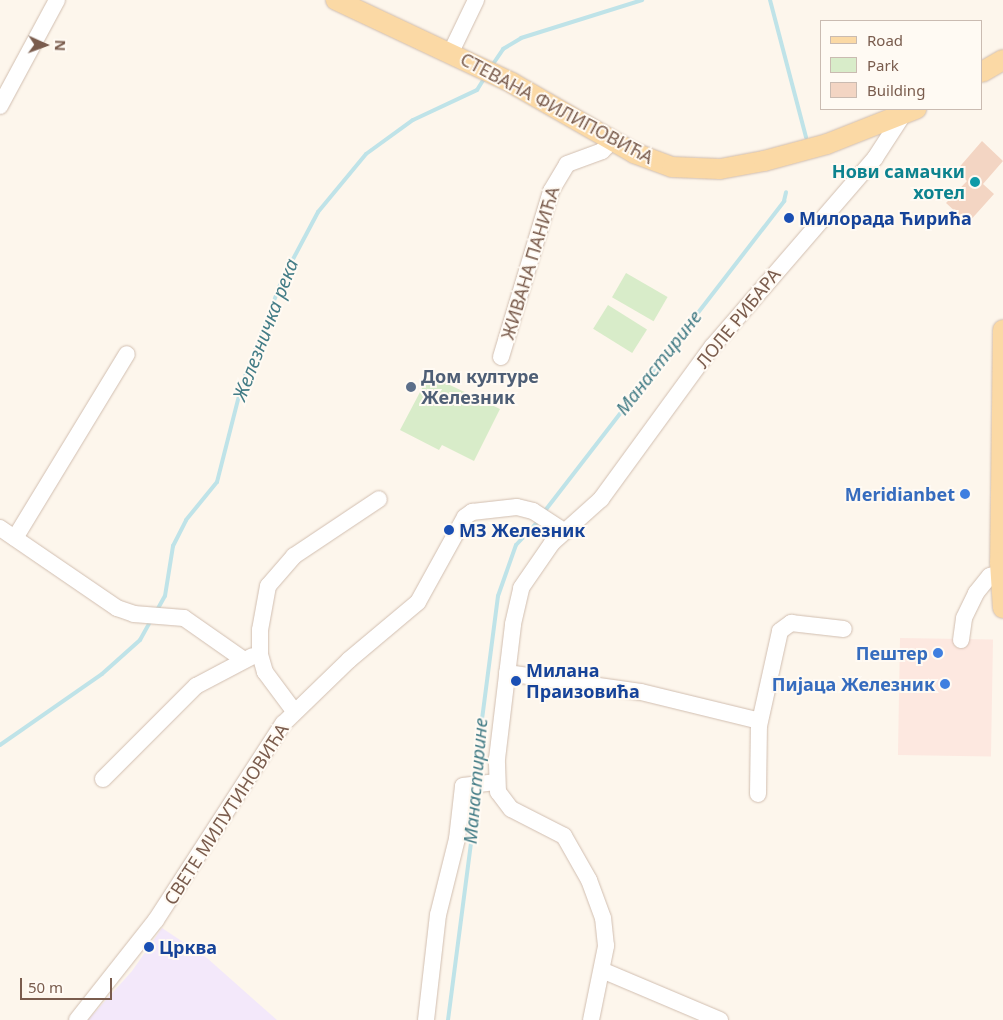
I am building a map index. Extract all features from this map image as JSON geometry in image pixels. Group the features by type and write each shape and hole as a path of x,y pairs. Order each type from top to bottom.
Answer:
{"main road":[{"name":"СТЕВАНА ФИЛИПОВИЋА","path":"336,0 451,52 512,83 612,140 672,166 720,169 795,153 909,113"},
{"path":"983,71 1003,60"},
{"path":"1003,330 1000,573 1003,608"}],"street":[{"path":"0,106 57,0"},
{"path":"451,52 476,0"},
{"name":"ЛОЛЕ РИБАРА","path":"564,531 601,499 712,348 876,158 909,113"},
{"name":"ЖИВАНА ПАНИЋА","path":"501,357 555,183 567,164 602,150 612,140"},
{"path":"16,538 127,354"},
{"path":"294,711 265,672 260,655 265,594 273,579 294,556 379,499"},
{"name":"СВЕТЕ МИЛУТИНОВИЋА","path":"77,1020 136,950 294,711 348,660 411,610 427,591 465,518 492,508 517,507 533,511 564,531"},
{"path":"0,528 117,608 138,614 177,617 200,627 244,660"},
{"path":"564,531 545,551 521,588 492,782 503,801 511,809 558,831 575,851 603,918 604,971 591,1020"},
{"path":"961,640 964,618 976,593 990,576 1000,573"},
{"path":"758,794 760,721 782,628 791,623 844,630"},
{"path":"103,779 196,686 244,660 260,655"},
{"path":"507,673 641,692 760,721"},
{"path":"426,1020 438,915 457,839 463,786 492,782"},
{"path":"604,971 720,1020"}],"shaded area":[{"name":"Пијаца Железник","path":"900,638 993,640 991,757 898,755"},
{"path":"162,928 207,958 277,1020 88,1020 132,971"}],"green space":[{"path":"626,273 668,297 654,321 612,297"},
{"path":"608,305 647,329 632,353 593,329"},
{"path":"429,375 500,409 474,461 442,445 439,450 400,430"}],"building":[{"name":"Нови самачки хотел","path":"982,141 1003,161 983,184 994,194 968,223 946,203 967,181 956,171"}],"waterway":[{"name":"Железничка река","path":"491,67 503,49 521,38 642,0"},
{"name":"Манастирине","path":"770,0 806,137"},
{"name":"Железничка река","path":"156,612 165,596 173,546 186,520 217,482 242,384 282,280 318,212 366,154 413,120 477,90 485,77"},
{"name":"Манастирине","path":"544,512 784,201 786,192"},
{"name":"Манастирине","path":"479,780 481,727 498,596 516,545 539,520"},
{"name":"Железничка река","path":"0,745 102,674 140,640 151,620"},
{"name":"Манастирине","path":"448,1020 478,789"}],"place":[{"name":"Нови самачки хотел","path":"975,182"},
{"name":"Милорада Ћирића","path":"789,218"},
{"name":"Дом културе Железник","path":"411,387"},
{"name":"Meridianbet","path":"965,494"},
{"name":"МЗ Железник","path":"449,530"},
{"name":"Пештер","path":"938,653"},
{"name":"Милана Праизовића","path":"516,681"},
{"name":"Пијаца Железник","path":"945,684"},
{"name":"Црква","path":"149,947"}]}
